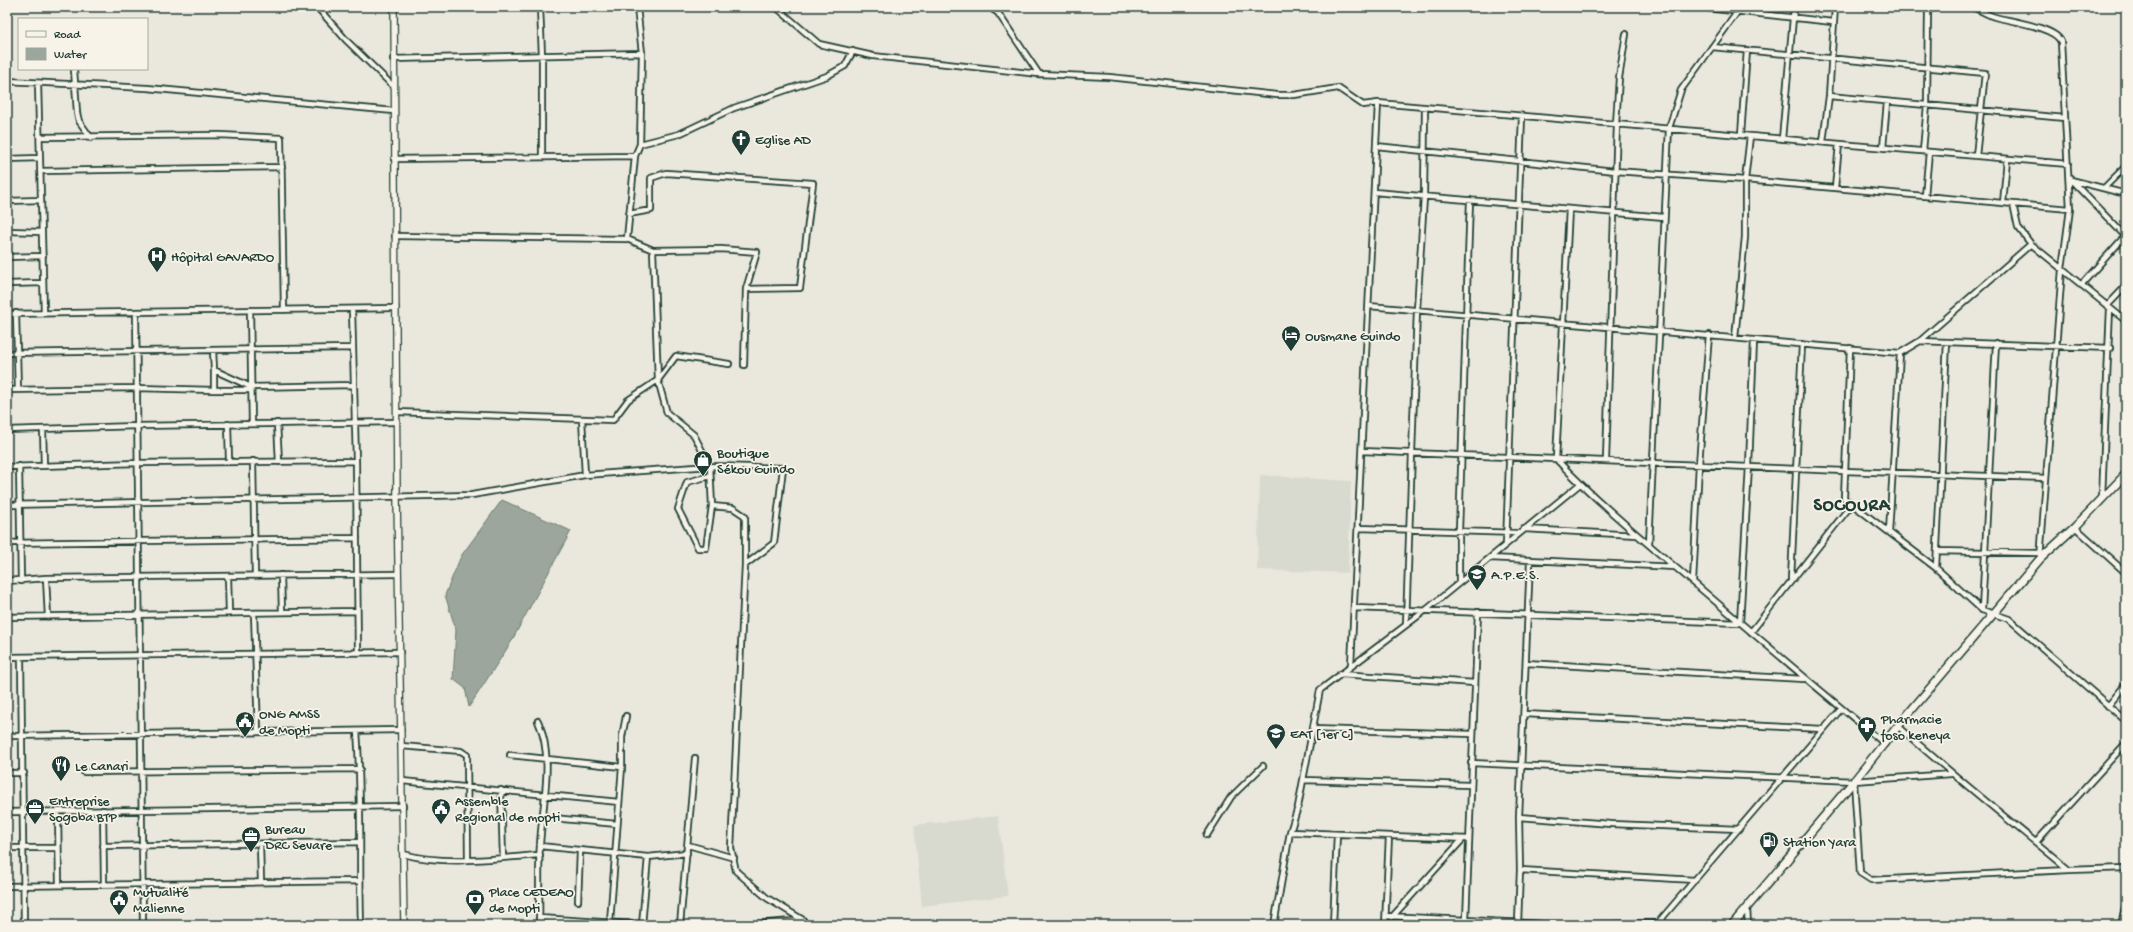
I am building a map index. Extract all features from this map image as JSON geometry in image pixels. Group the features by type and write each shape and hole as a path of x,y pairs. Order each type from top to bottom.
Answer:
{"main road":[{"path":"1732,925 1854,782 1898,726 2040,556 2074,528 2102,497 2126,474"}],"street":[{"path":"7,16 8,7"},
{"path":"318,7 347,41 393,86"},
{"path":"394,7 393,86 396,412 404,925"},
{"path":"540,7 542,56 542,156"},
{"path":"627,239 635,156 640,144 642,53 637,7"},
{"path":"776,7 819,44 873,56 1039,74 1109,77 1277,95 1294,95 1338,88 1363,105 1378,103 2068,164"},
{"path":"989,7 998,13 1039,74"},
{"path":"1697,7 1833,22"},
{"path":"1649,544 1669,128 1681,90 1741,7"},
{"path":"1782,139 1794,7"},
{"path":"1823,142 1829,96 1834,7"},
{"path":"1937,551 1985,552 2040,556 2062,269 2070,209 2070,179 2060,39 2045,30 1994,17 1973,7"},
{"path":"1923,151 1927,105 1928,12"},
{"path":"1606,460 1619,78 1626,34"},
{"path":"1712,47 1790,53 1985,73 1976,156"},
{"path":"1741,135 1747,50"},
{"path":"640,144 679,134 734,108 827,76 845,66 853,51"},
{"path":"393,59 642,53"},
{"path":"74,70 74,86 78,117 91,138"},
{"path":"7,81 74,86 146,88 394,111"},
{"path":"38,84 44,313"},
{"path":"1829,96 2065,118"},
{"path":"1883,148 1887,102"},
{"path":"1351,665 1359,528 1378,103"},
{"path":"1406,624 1408,529 1413,453 1417,310 1424,197 1424,108"},
{"path":"1506,544 1522,116"},
{"path":"40,137 91,138 220,135 281,138 284,310"},
{"path":"1735,338 1744,237 1745,180 1750,136"},
{"path":"1835,188 1839,144"},
{"path":"1376,146 1666,176 1745,180 2070,209"},
{"path":"1925,196 1929,152"},
{"path":"394,159 635,156"},
{"path":"7,159 40,158"},
{"path":"2003,203 2007,159"},
{"path":"2104,188 2126,166"},
{"path":"40,171 282,167"},
{"path":"629,214 651,210 651,178 666,173 813,183 800,288 746,289"},
{"path":"2070,179 2126,194"},
{"path":"2070,179 2125,236 2081,285"},
{"path":"1374,192 1664,217"},
{"path":"7,201 41,200"},
{"path":"1460,583 1459,531 1470,200"},
{"path":"2013,204 2018,227 2031,244 2126,321"},
{"path":"1568,209 1556,459 1580,484 1637,535 1804,679 1885,744"},
{"path":"7,231 42,232"},
{"path":"395,236 627,239 653,250 721,249 757,252 746,289 744,365"},
{"path":"1369,306 1900,353 1920,341 2031,244"},
{"path":"653,250 658,380 667,413 694,435 710,466 712,506 706,548 698,548 678,509 687,482 710,476"},
{"path":"7,256 43,256"},
{"path":"7,284 43,284"},
{"path":"2102,497 2110,348 2109,307 2126,286"},
{"path":"7,314 396,308"},
{"path":"352,309 357,499 358,653"},
{"path":"250,310 252,424"},
{"path":"136,312 143,925"},
{"path":"16,313 18,390"},
{"path":"1693,582 1699,464 1709,335"},
{"path":"1740,623 1749,466 1754,340"},
{"path":"1920,341 2110,348"},
{"path":"1936,568 1947,342"},
{"path":"1982,610 1996,343"},
{"path":"1791,579 1802,344"},
{"path":"7,353 353,348"},
{"path":"1850,348 1844,498 1936,568 1982,610 1994,612 2009,619 2126,721"},
{"path":"213,350 214,390"},
{"path":"1889,532 1900,353"},
{"path":"396,412 613,420 628,400 658,380 676,356 728,364"},
{"path":"214,370 251,389"},
{"path":"7,390 137,388 214,390 353,385"},
{"path":"582,419 585,475"},
{"path":"7,430 228,424 397,422"},
{"path":"277,423 279,462"},
{"path":"228,424 229,461"},
{"path":"43,429 44,466"},
{"path":"1362,451 2046,478"},
{"path":"253,461 255,575"},
{"path":"7,467 138,462 356,461"},
{"path":"19,466 22,543 21,581"},
{"path":"7,505 21,506 138,501 357,499 472,495 585,475 710,466 783,468 774,543 745,565"},
{"path":"1274,925 1290,832 1303,780 1320,690 1351,665 1426,610 1490,558 1518,532 1524,529 1580,484"},
{"path":"1751,632 1791,579 1852,504"},
{"path":"712,506 733,508 745,516 745,565 731,848 736,871 767,898 803,922"},
{"path":"1359,528 1518,532"},
{"path":"2074,528 2126,573"},
{"path":"1524,529 1637,535"},
{"path":"7,543 357,538"},
{"path":"1490,558 1675,567"},
{"path":"1518,923 1520,870 1519,817 1530,561"},
{"path":"7,581 46,578 398,574"},
{"path":"281,575 282,612"},
{"path":"228,576 229,613"},
{"path":"46,578 48,617"},
{"path":"1355,608 1528,613 1740,623"},
{"path":"7,618 357,611"},
{"path":"1466,921 1466,839 1473,734 1478,612"},
{"path":"254,613 258,732"},
{"path":"7,657 400,652"},
{"path":"21,657 24,736 24,925"},
{"path":"1526,663 1804,679"},
{"path":"1340,674 1475,683"},
{"path":"2108,706 2126,684"},
{"path":"1657,924 1761,802 1784,778 1841,709"},
{"path":"1524,714 1824,729"},
{"path":"610,922 614,853 622,768 622,737 626,716"},
{"path":"538,721 544,735 546,778 540,846 539,925"},
{"path":"1898,726 1951,774 2037,841 2069,870"},
{"path":"1313,728 1473,734"},
{"path":"7,736 401,730"},
{"path":"357,731 360,769 359,842 361,925"},
{"path":"2037,841 2126,743"},
{"path":"401,746 464,752 468,758 468,860"},
{"path":"510,755 622,768"},
{"path":"680,925 695,758"},
{"path":"1471,763 1854,782 1951,774"},
{"path":"1207,835 1231,797 1263,766"},
{"path":"84,772 360,769"},
{"path":"7,773 24,773"},
{"path":"1303,780 1470,785"},
{"path":"402,781 619,802"},
{"path":"1854,782 1860,873 1871,880 2126,868"},
{"path":"502,790 503,858"},
{"path":"7,812 359,808 403,806"},
{"path":"103,810 104,884"},
{"path":"58,811 59,885"},
{"path":"542,817 617,824"},
{"path":"1519,817 1611,824 1739,829"},
{"path":"1290,832 1466,839"},
{"path":"1333,925 1337,834"},
{"path":"1385,925 1389,836"},
{"path":"1392,917 1466,839"},
{"path":"104,846 359,842"},
{"path":"260,844 261,882"},
{"path":"688,845 734,858"},
{"path":"540,846 580,852 614,853 648,857 687,853"},
{"path":"7,848 58,848"},
{"path":"578,901 580,852"},
{"path":"403,854 419,859 468,860 540,855"},
{"path":"642,925 648,857"},
{"path":"1520,870 1695,880"},
{"path":"7,886 360,881"},
{"path":"2121,925 2126,905"},
{"path":"1747,908 1748,925"},
{"path":"1386,916 1563,925 1675,925"},
{"path":"539,918 648,925"},
{"path":"745,925 803,922"}],"shaded area":[{"path":"1260,475 1351,481 1348,573 1257,570"},
{"path":"998,816 1008,896 922,906 914,825"}],"water":[{"path":"502,500 571,531 510,644 469,707 465,688 453,679 456,630 445,595 461,556"}],"place":[{"name":"Eglise AD","path":"741,156"},
{"name":"Hôpital GAVARDO","path":"157,273"},
{"name":"Ousmane Guindo","path":"1291,352"},
{"name":"Boutique Sékou Guindo","path":"703,477"},
{"name":"A.P.E.S.","path":"1477,591"},
{"name":"ONG AMSS de Mopti","path":"245,738"},
{"name":"Pharmacie foso keneya","path":"1867,743"},
{"name":"EAT [1er C]","path":"1276,750"},
{"name":"Le Canari","path":"61,782"},
{"name":"Entreprise Sogoba BTP","path":"35,825"},
{"name":"Assemble Regional de mopti","path":"441,825"},
{"name":"Bureau DRC Sevare","path":"251,853"},
{"name":"Station Yara","path":"1769,858"},
{"name":"Mutualité Malienne","path":"119,916"},
{"name":"Place CEDEAO de Mopti","path":"475,916"}],"district":[{"name":"SOCOURA","path":"1852,504"}]}
